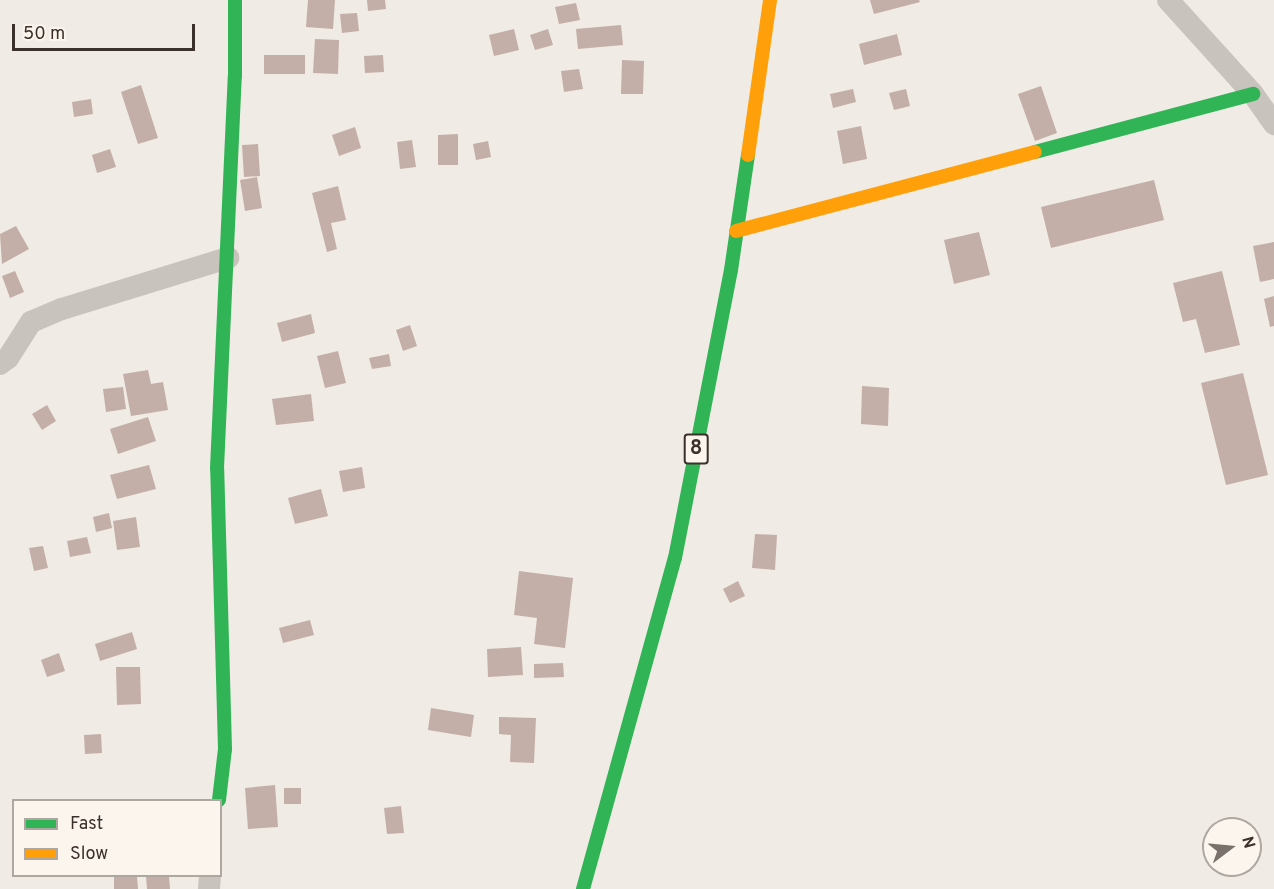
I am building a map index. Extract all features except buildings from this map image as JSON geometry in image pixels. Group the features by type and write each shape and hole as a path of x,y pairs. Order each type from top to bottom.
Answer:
{"street":[{"path":"219,799 225,749 217,468 235,76 235,0"},
{"name":"8","path":"583,889 675,558 736,231 770,0"},
{"path":"1168,0 1254,94 1274,124"},
{"path":"736,231 1254,94"},
{"path":"0,364 8,358 32,322 62,309 228,258"}],"traffic: fast":[{"path":"219,799 225,749 217,468 235,76 235,0"},
{"path":"1035,152 1253,94"},
{"path":"583,889 675,558 731,270 748,155"}],"traffic: slow":[{"path":"748,155 770,0"},
{"path":"736,231 1035,152"}]}
